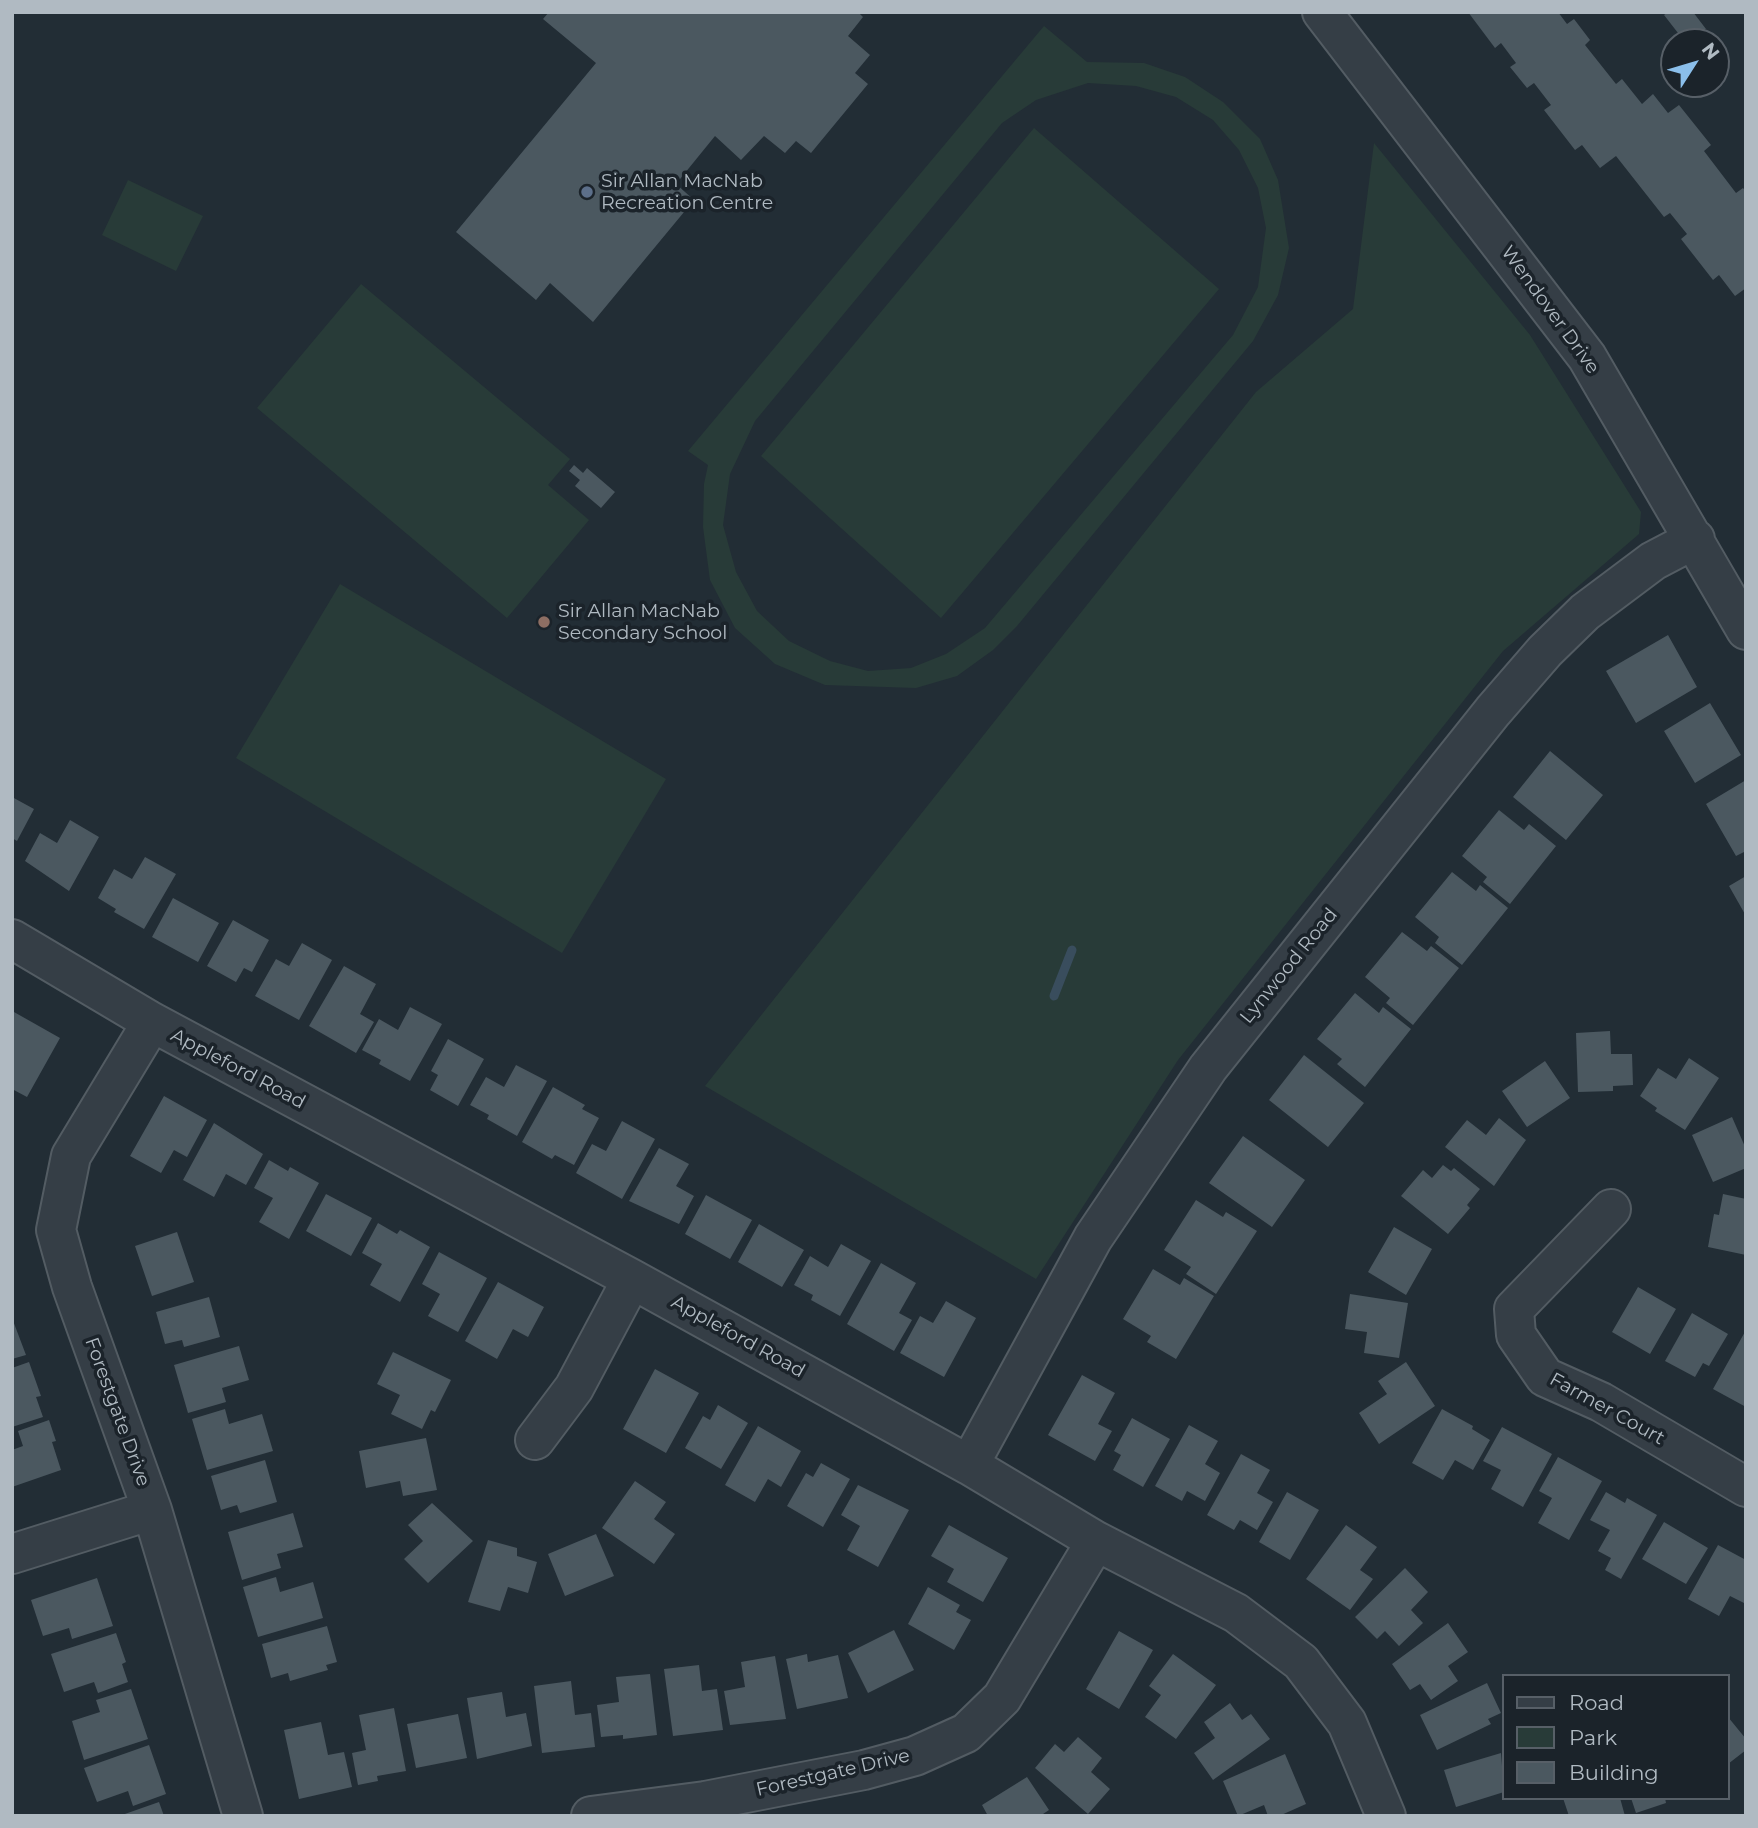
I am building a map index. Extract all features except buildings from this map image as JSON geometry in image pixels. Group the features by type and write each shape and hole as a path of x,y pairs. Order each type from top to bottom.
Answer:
{"street":[{"name":"Wendover Drive","path":"1321,12 1587,357 1746,630"},
{"name":"Lynwood Road","path":"969,1465 1093,1238 1208,1068 1493,710 1545,651 1584,612 1653,561 1695,539"},
{"name":"Appleford Road","path":"12,939 152,1022 632,1279 969,1465 1096,1541 1236,1614 1301,1662 1346,1723 1386,1816"},
{"name":"Forestgate Drive","path":"152,1022 71,1156 56,1230 72,1287 152,1510 243,1816"},
{"name":"Farmer Court","path":"1611,1209 1514,1309 1516,1335 1545,1377 1601,1402 1746,1487"},
{"path":"535,1440 574,1388 632,1279"},
{"path":"12,1554 152,1510"},
{"name":"Forestgate Drive","path":"591,1816 705,1801 864,1770 915,1756 966,1733 1002,1698 1096,1541"}],"green space":[{"path":"1044,26 1087,62 1144,63 1185,77 1223,102 1260,139 1278,180 1289,248 1278,295 1253,341 1017,626 993,650 957,676 916,688 825,685 775,664 735,628 710,580 703,527 704,484 708,465 688,451","holes":["1088,83 1136,86 1176,97 1213,120 1239,150 1258,188 1266,228 1258,287 1233,335 985,628 946,654 911,668 868,671 830,661 789,641 757,611 736,572 723,525 730,474 755,421 1002,123 1036,100"]},
{"path":"1034,128 1219,289 941,618 761,456"},
{"path":"1374,143 1530,335 1641,512 1639,534 1503,651 1178,1060 1036,1279 705,1086 1256,392 1353,309"},
{"path":"128,180 203,216 176,271 102,235"},
{"path":"361,284 570,459 548,485 589,520 507,618 257,408"},
{"path":"340,584 666,779 562,953 236,758"}],"waterway":[{"path":"1054,996 1072,950"}],"place":[{"name":"Sir Allan MacNab Recreation Centre","path":"587,192"},
{"name":"Sir Allan MacNab Secondary School","path":"544,622"}]}
